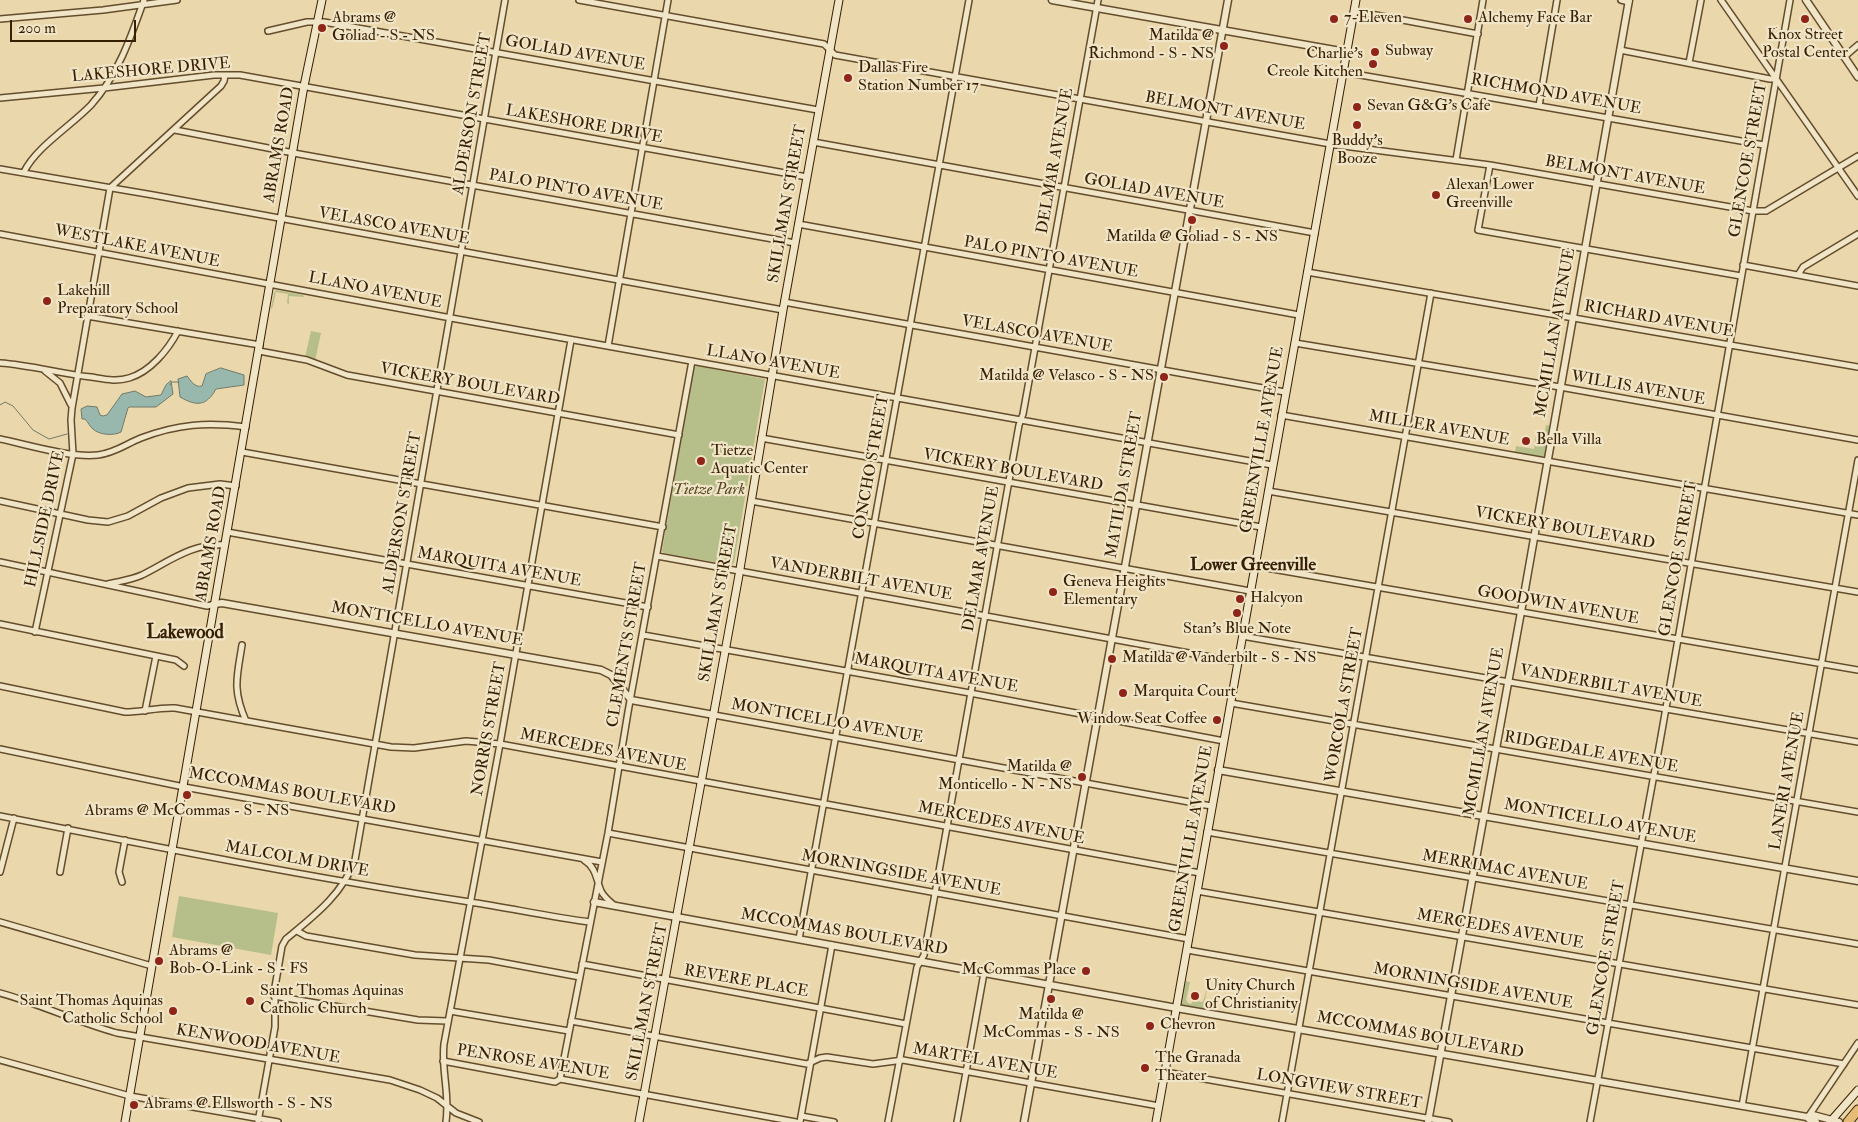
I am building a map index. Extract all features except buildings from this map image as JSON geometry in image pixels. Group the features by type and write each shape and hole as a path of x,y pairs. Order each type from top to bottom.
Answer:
{"highway":[{"path":"1848,1122 1858,1110"}],"main road":[{"name":"ABRAMS ROAD","path":"126,1122 304,86 322,0"},
{"name":"SKILLMAN STREET","path":"639,1122 714,716 806,177 839,0"},
{"name":"GREENVILLE AVENUE","path":"1156,1122 1356,0"},
{"path":"1835,1121 1858,1090"}],"street":[{"path":"0,20 177,0"},
{"name":"ALDERSON STREET","path":"259,1120 276,1022 274,996 282,946 286,939 331,900 345,881 354,860 438,392 505,0"},
{"name":"BELMONT AVENUE","path":"579,0 824,44 835,55 1331,144 1490,165 1753,211 1766,212 1858,156"},
{"path":"608,346 668,0"},
{"name":"CONCHO STREET","path":"799,939 969,0"},
{"path":"1052,0 1346,52"},
{"name":"DELMAR AVENUE","path":"888,1122 917,966 924,955 984,615 1098,0"},
{"name":"MATILDA STREET","path":"1024,1122 1228,0"},
{"path":"1456,160 1484,0"},
{"path":"1539,106 1557,0"},
{"path":"1621,0 1629,1"},
{"path":"1689,63 1701,0"},
{"path":"1721,0 1858,196"},
{"name":"GLENCOE STREET","path":"1590,1122 1678,639 1790,0"},
{"path":"1806,0 1858,77"},
{"name":"MCMILLAN AVENUE","path":"1429,1120 1629,1"},
{"path":"24,172 36,155 71,124 104,88 125,50 143,3"},
{"path":"1354,11 1478,34"},
{"name":"GOLIAD AVENUE","path":"268,32 308,22 318,22 818,110"},
{"path":"1844,57 1858,45"},
{"path":"1620,50 1776,79"},
{"name":"RICHMOND AVENUE","path":"1343,72 1764,145"},
{"path":"110,188 221,86 225,75"},
{"name":"LAKESHORE DRIVE","path":"0,98 225,75 259,78 806,177"},
{"name":"PALO PINTO AVENUE","path":"175,130 473,186 795,243"},
{"name":"GOLIAD AVENUE","path":"813,142 1189,212 1315,233"},
{"path":"1490,165 1478,230 1741,276"},
{"name":"VELASCO AVENUE","path":"0,169 620,280 910,325 1285,392"},
{"name":"HILLSIDE DRIVE","path":"35,632 73,454 70,420 110,188"},
{"name":"PALO PINTO AVENUE","path":"798,224 1300,315"},
{"name":"WESTLAKE AVENUE","path":"0,234 270,284"},
{"path":"1798,275 1803,267 1858,234"},
{"path":"1743,265 1858,286"},
{"name":"RICHARD AVENUE","path":"1307,272 1858,367"},
{"name":"LLANO AVENUE","path":"270,284 571,340 1272,465"},
{"name":"WORCOLA STREET","path":"1282,1122 1431,293"},
{"name":"VICKERY BOULEVARD","path":"87,316 178,331 259,348 307,360 347,375 679,435"},
{"path":"0,363 111,380 136,375 151,366 178,331"},
{"name":"NORRIS STREET","path":"446,1122 448,1107 443,1052 516,655 571,340"},
{"name":"WILLIS AVENUE","path":"1295,343 1560,387 1858,440"},
{"name":"CLEMENTS STREET","path":"560,1079 608,833 692,361"},
{"path":"42,370 60,382 72,408"},
{"name":"MILLER AVENUE","path":"1281,415 1858,515"},
{"path":"0,439 73,454 98,455 114,452 138,439 164,430 184,426 220,423 246,427"},
{"name":"VICKERY BOULEVARD","path":"761,438 1261,528"},
{"path":"242,452 662,527"},
{"name":"LANERI AVENUE","path":"1742,1106 1858,460"},
{"path":"0,501 88,520 108,522 128,516 161,498 188,488 220,484 236,486"},
{"name":"VICKERY BOULEVARD","path":"1268,490 1858,592"},
{"path":"752,501 1250,591"},
{"name":"MARQUITA AVENUE","path":"227,532 648,607"},
{"path":"107,584 135,578 195,547 225,545"},
{"name":"VANDERBILT AVENUE","path":"657,556 1238,662"},
{"path":"0,562 207,606 215,604"},
{"name":"GOODWIN AVENUE","path":"1255,566 1858,670"},
{"name":"MONTICELLO AVENUE","path":"215,604 222,603 601,670 611,675 631,700 1212,806"},
{"path":"0,624 176,660 184,666"},
{"name":"MARQUITA AVENUE","path":"643,635 970,693 1224,741"},
{"name":"VANDERBILT AVENUE","path":"1242,636 1858,742"},
{"path":"242,644 236,690 240,708 246,721"},
{"path":"144,711 156,656"},
{"name":"MERCEDES AVENUE","path":"0,686 124,712 164,708 196,712 375,744 414,748 466,741 500,744 1200,873"},
{"name":"RIDGEDALE AVENUE","path":"1231,703 1858,812"},
{"name":"MCCOMMAS BOULEVARD","path":"0,749 184,786 602,862"},
{"name":"MONTICELLO AVENUE","path":"1218,770 1858,881"},
{"name":"MALCOLM DRIVE","path":"0,816 68,828 172,851 590,922"},
{"path":"0,872 14,818"},
{"path":"60,872 68,828"},
{"name":"MERRIMAC AVENUE","path":"1207,832 1858,944"},
{"name":"MORNINGSIDE AVENUE","path":"608,833 1189,939"},
{"path":"122,882 119,872 126,840"},
{"path":"579,858 591,865 604,895 615,906"},
{"name":"MERCEDES AVENUE","path":"1197,891 1858,1006"},
{"name":"MCCOMMAS BOULEVARD","path":"594,902 1177,1008 1742,1106 1808,1118 1816,1122"},
{"path":"0,922 152,966"},
{"path":"297,931 306,936 415,955 489,960 580,977"},
{"path":"832,945 801,1119 834,1122"},
{"name":"MORNINGSIDE AVENUE","path":"1187,950 1844,1064"},
{"name":"REVERE PLACE","path":"582,964 906,1024"},
{"path":"957,1122 984,973"},
{"name":"KENWOOD AVENUE","path":"0,992 89,1025 140,1037 390,1080 437,1098 456,1113 479,1122"},
{"path":"274,996 418,1020 448,1021"},
{"path":"450,1011 570,1031"},
{"name":"MARTEL AVENUE","path":"571,1021 807,1064 827,1057 874,1064 899,1060 1159,1106"},
{"path":"1808,1118 1858,1043"},
{"path":"0,1060 130,1096 278,1122"},
{"name":"PENROSE AVENUE","path":"444,1061 555,1082 560,1079 796,1122"},
{"name":"LONGVIEW STREET","path":"1165,1072 1449,1122"},
{"path":"437,1098 443,1096 447,1090"},
{"name":"MCCOMMAS BOULEVARD","path":"1808,1118 1813,1115 1835,1121"}],"green space":[{"path":"276,290 303,295 304,297 289,296 289,304 287,303 288,294 276,292 272,309"},
{"path":"311,331 321,333 315,361 305,357"},
{"name":"Tietze Park","path":"694,367 765,379 734,563 731,565 664,553 662,551"},
{"path":"1546,425 1550,426 1545,456 1515,453 1516,446 1534,449 1536,436 1544,437"},
{"path":"179,896 278,913 271,955 172,937"},
{"path":"1185,981 1190,982 1186,1000 1191,1004 1193,1001 1203,1002 1208,984 1203,1010 1181,1005"}],"water":[{"path":"221,368 244,375 244,385 216,389 208,399 200,403 191,402 180,397 178,379 187,376 195,385 202,386 206,374"},
{"path":"171,381 173,394 156,407 128,408 121,432 111,434 99,433 85,419 82,419 81,409 87,406 97,407 100,415 107,415 122,394 135,391 146,397 161,395 166,385"}],"waterway":[{"path":"170,385 172,382 179,382"},
{"path":"0,405 5,402 13,406 33,430 49,439 67,434"}],"place":[{"name":"7-Eleven","path":"1334,19"},
{"name":"Alchemy Face Bar","path":"1468,19"},
{"name":"Knox Street Postal Center","path":"1805,19"},
{"name":"Abrams @ Goliad - S - NS","path":"322,28"},
{"name":"Matilda @ Richmond - S - NS","path":"1224,46"},
{"name":"Subway","path":"1375,52"},
{"name":"Charlie's Creole Kitchen","path":"1373,64"},
{"name":"Dallas Fire Station Number 17","path":"848,78"},
{"name":"Sevan G&G's Cafe","path":"1357,107"},
{"name":"Buddy's Booze","path":"1357,125"},
{"name":"Alexan Lower Greenville","path":"1436,195"},
{"name":"Matilda @ Goliad - S - NS","path":"1192,220"},
{"name":"Lakehill Preparatory School","path":"47,301"},
{"name":"Matilda @ Velasco - S - NS","path":"1164,377"},
{"name":"Bella Villa","path":"1526,441"},
{"name":"Tietze Aquatic Center","path":"701,461"},
{"name":"Geneva Heights Elementary","path":"1053,592"},
{"name":"Halcyon","path":"1240,599"},
{"name":"Stan's Blue Note","path":"1237,613"},
{"name":"Matilda @ Vanderbilt - S - NS","path":"1112,659"},
{"name":"Marquita Court","path":"1123,693"},
{"name":"Window Seat Coffee","path":"1217,720"},
{"name":"Matilda @ Monticello - N - NS","path":"1082,777"},
{"name":"Abrams @ McCommas - S - NS","path":"187,795"},
{"name":"Abrams @ Bob-O-Link - S - FS","path":"159,961"},
{"name":"McCommas Place","path":"1086,971"},
{"name":"Unity Church of Christianity","path":"1195,996"},
{"name":"Matilda @ McCommas - S - NS","path":"1051,999"},
{"name":"Saint Thomas Aquinas Catholic Church","path":"250,1001"},
{"name":"Saint Thomas Aquinas Catholic School","path":"173,1011"},
{"name":"Chevron","path":"1150,1026"},
{"name":"The Granada Theater","path":"1145,1068"},
{"name":"Abrams @ Ellsworth - S - NS","path":"134,1105"}],"district":[{"name":"Lower Greenville","path":"1253,566"},
{"name":"Lakewood","path":"185,634"}]}
